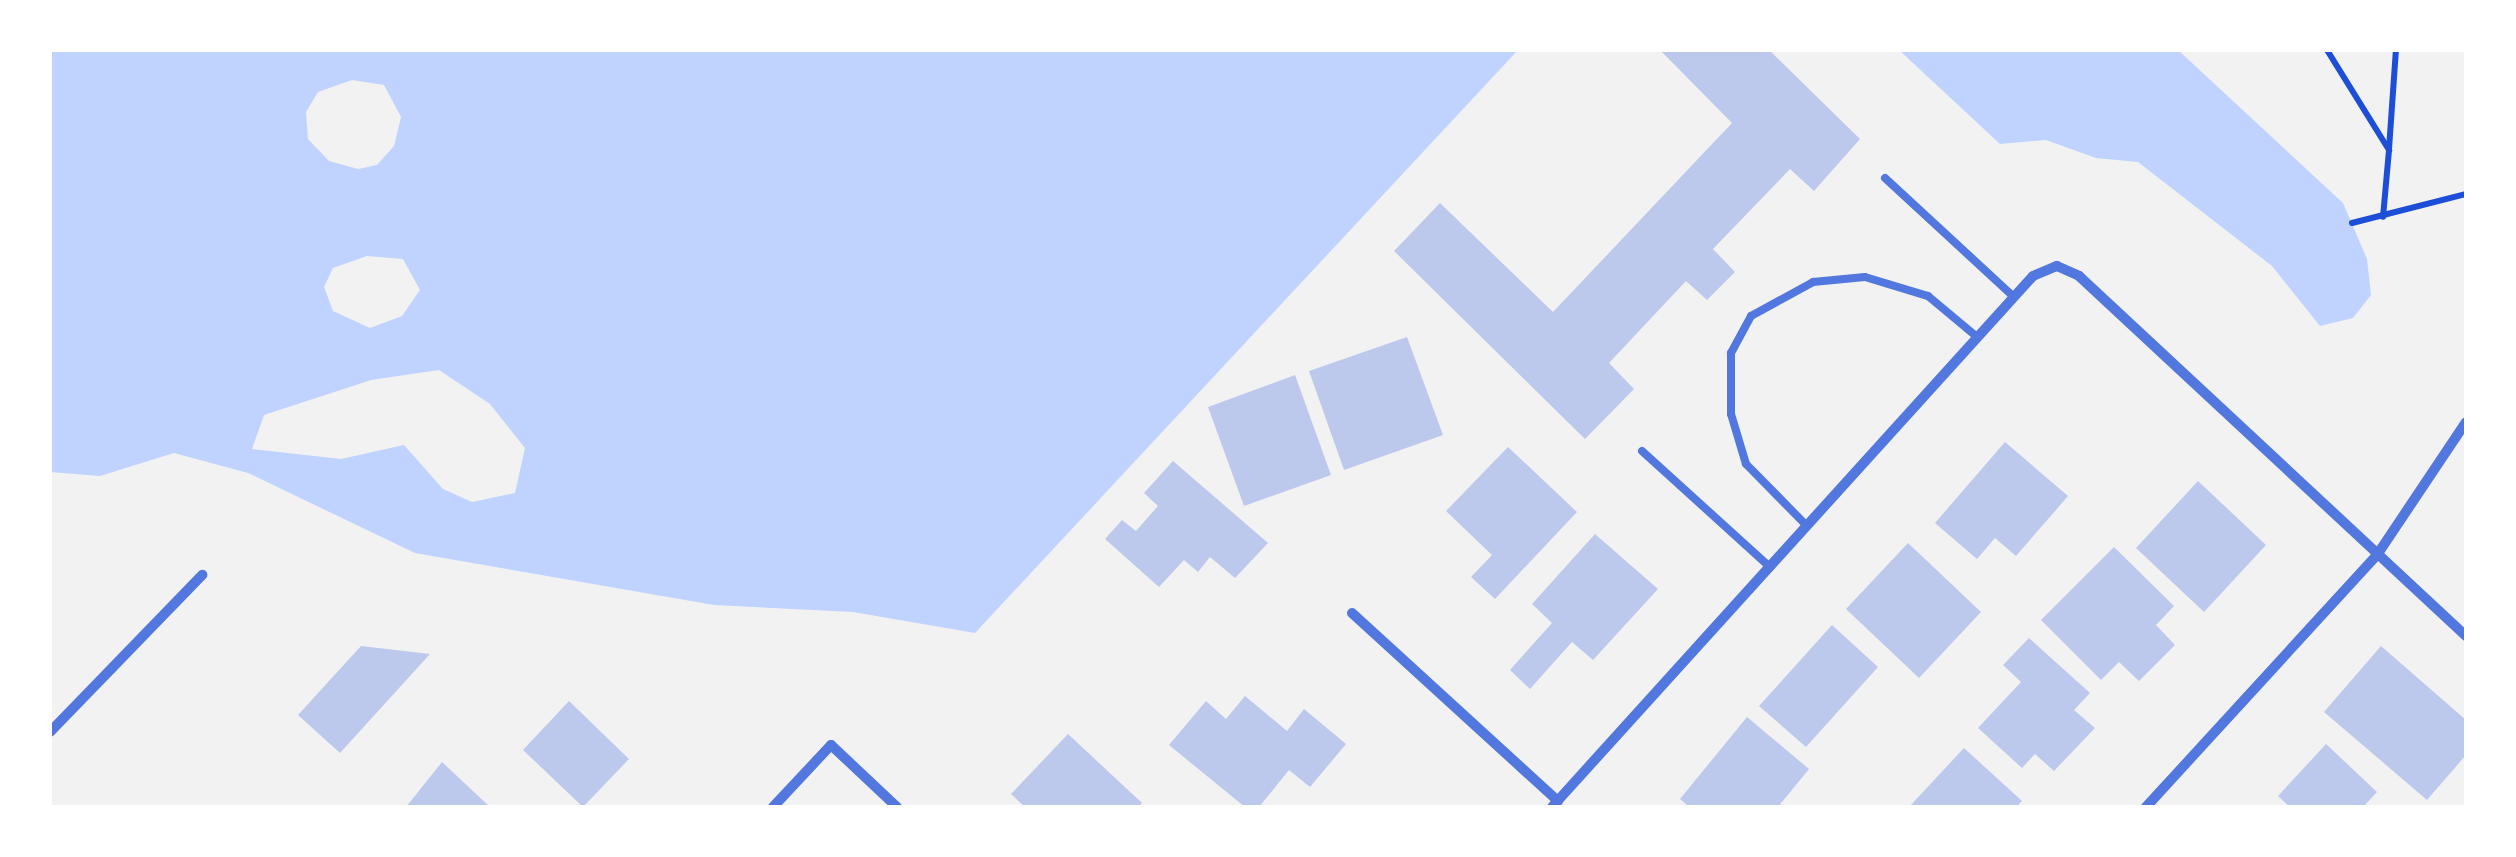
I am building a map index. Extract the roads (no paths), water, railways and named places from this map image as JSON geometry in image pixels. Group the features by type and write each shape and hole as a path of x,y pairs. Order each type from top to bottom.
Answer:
{"street":[{"path":"1352,613 1555,804 2033,276 2057,266 2079,276 2466,636"},
{"path":"2146,807 2378,555 2466,422"},
{"path":"50,732 202,575"},
{"path":"773,807 831,745 897,807"}],"lane":[{"path":"1885,178 2014,297"},
{"path":"1806,526 1746,464 1731,414 1731,352 1751,316 1813,282 1865,277 1928,296 1977,337"},
{"path":"1642,451 1770,567"}],"water":[{"path":"50,50 1518,50 975,633 853,612 714,605 415,553 248,473 174,453 100,476 50,472","holes":["352,80 384,85 401,117 394,146 377,165 358,169 329,161 308,139 306,112 318,92","367,256 403,259 420,290 402,316 370,328 333,311 324,287 333,268","439,370 490,404 525,448 515,493 472,502 443,489 404,445 341,459 252,449 264,415 371,380"]},
{"path":"1899,50 2178,50 2343,203 2367,259 2371,295 2353,318 2320,326 2272,266 2138,162 2096,158 2046,140 2000,144"}]}
